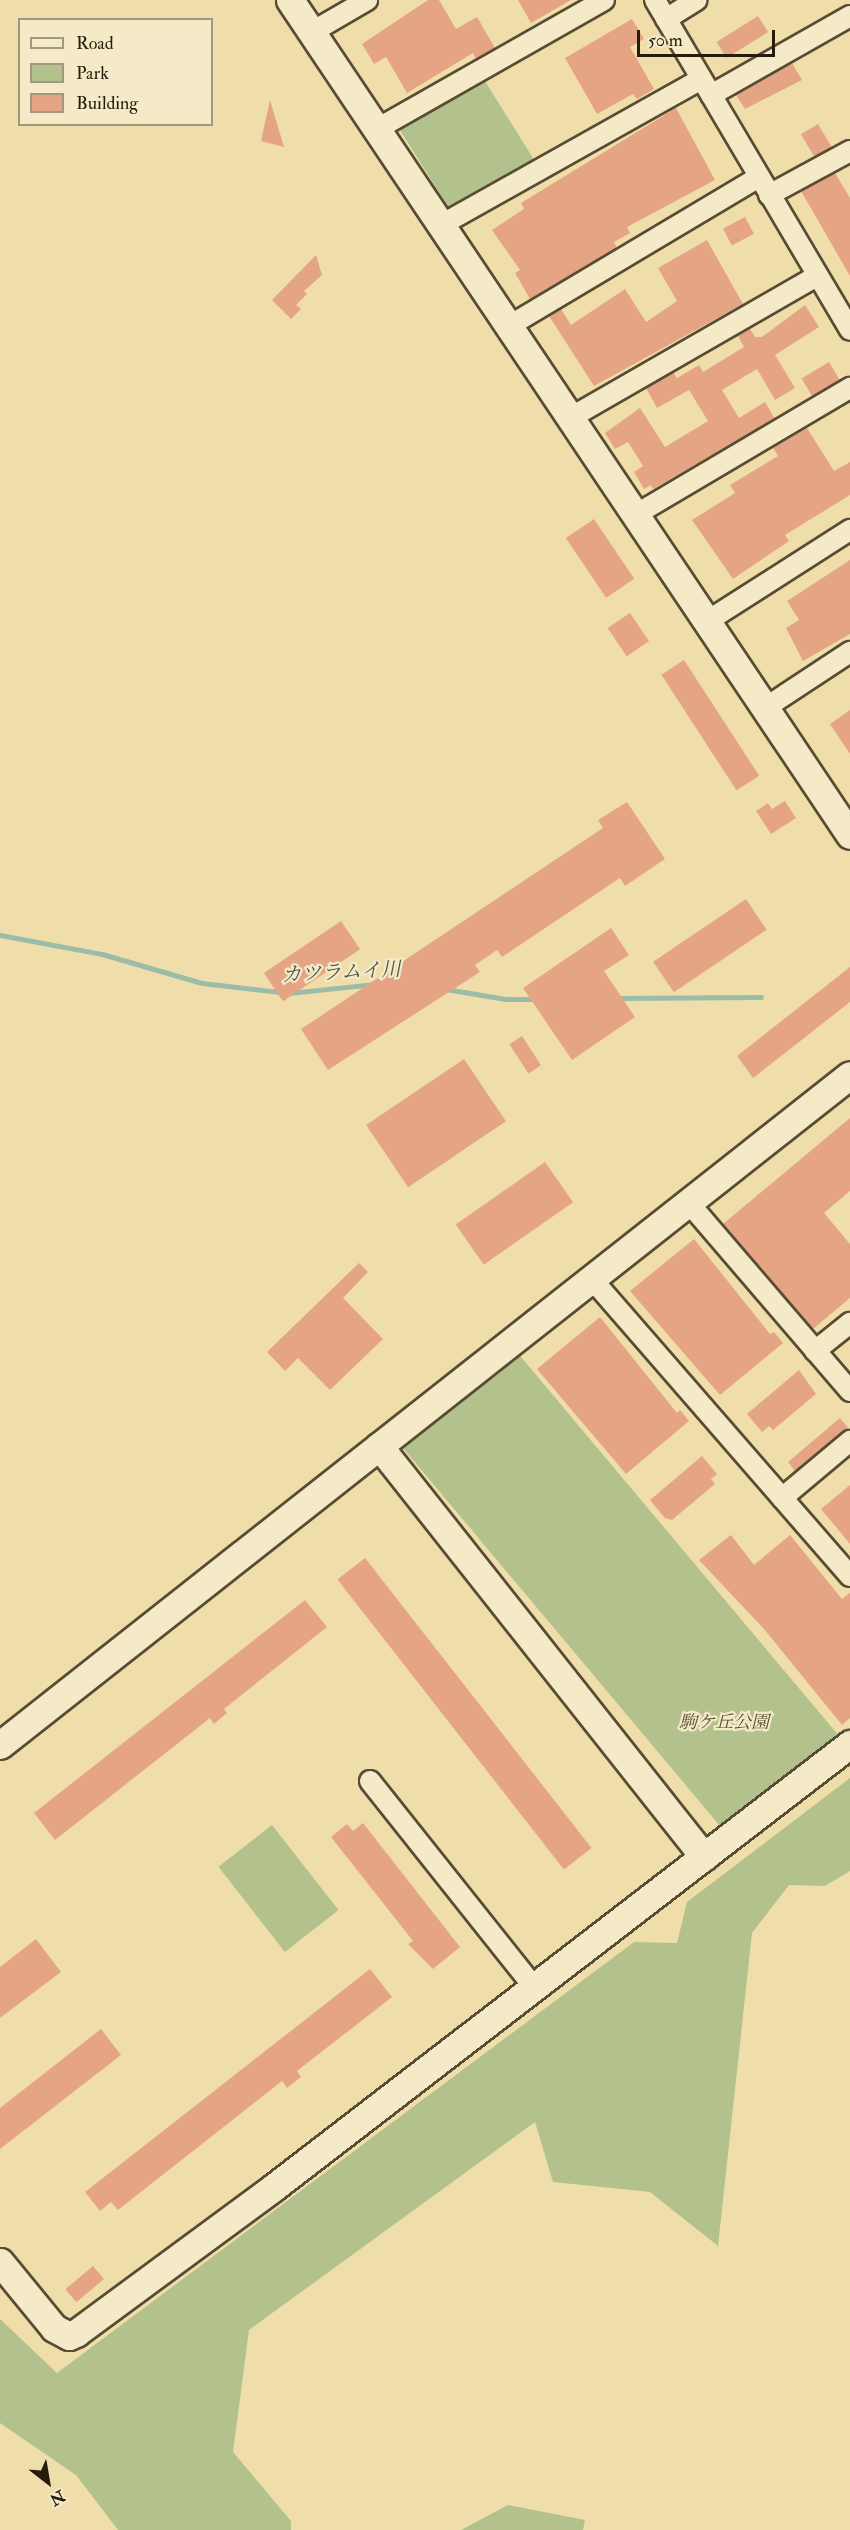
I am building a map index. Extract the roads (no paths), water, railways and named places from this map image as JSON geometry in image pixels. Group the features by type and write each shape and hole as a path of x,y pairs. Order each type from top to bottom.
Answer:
{"street":[{"path":"291,0 850,835"},
{"path":"312,32 367,0"},
{"path":"377,129 604,0"},
{"path":"655,0 818,276 842,298 850,330"},
{"path":"666,19 696,0"},
{"path":"441,225 706,87 850,16"},
{"path":"769,195 850,152"},
{"path":"509,326 759,177"},
{"path":"570,418 818,276"},
{"path":"635,515 850,388"},
{"path":"706,622 850,530"},
{"path":"765,708 850,652"},
{"path":"0,1745 850,1074"},
{"path":"687,1202 850,1391"},
{"path":"591,1278 850,1576"},
{"path":"815,1351 850,1323"},
{"path":"782,1498 850,1441"},
{"path":"379,1446 704,1857"},
{"path":"0,2262 54,2328 69,2336 76,2333 534,1988 850,1744"},
{"path":"370,1781 534,1988"}],"waterway":[{"name":"カツラムイ川","path":"0,935 102,954 202,983 289,993 374,984"},
{"name":"カツラムイ川","path":"446,989 505,999 537,999"},
{"name":"カツラムイ川","path":"616,998 761,997"}],"park label":[{"name":"駒ケ丘公園","path":"724,1723"}]}
